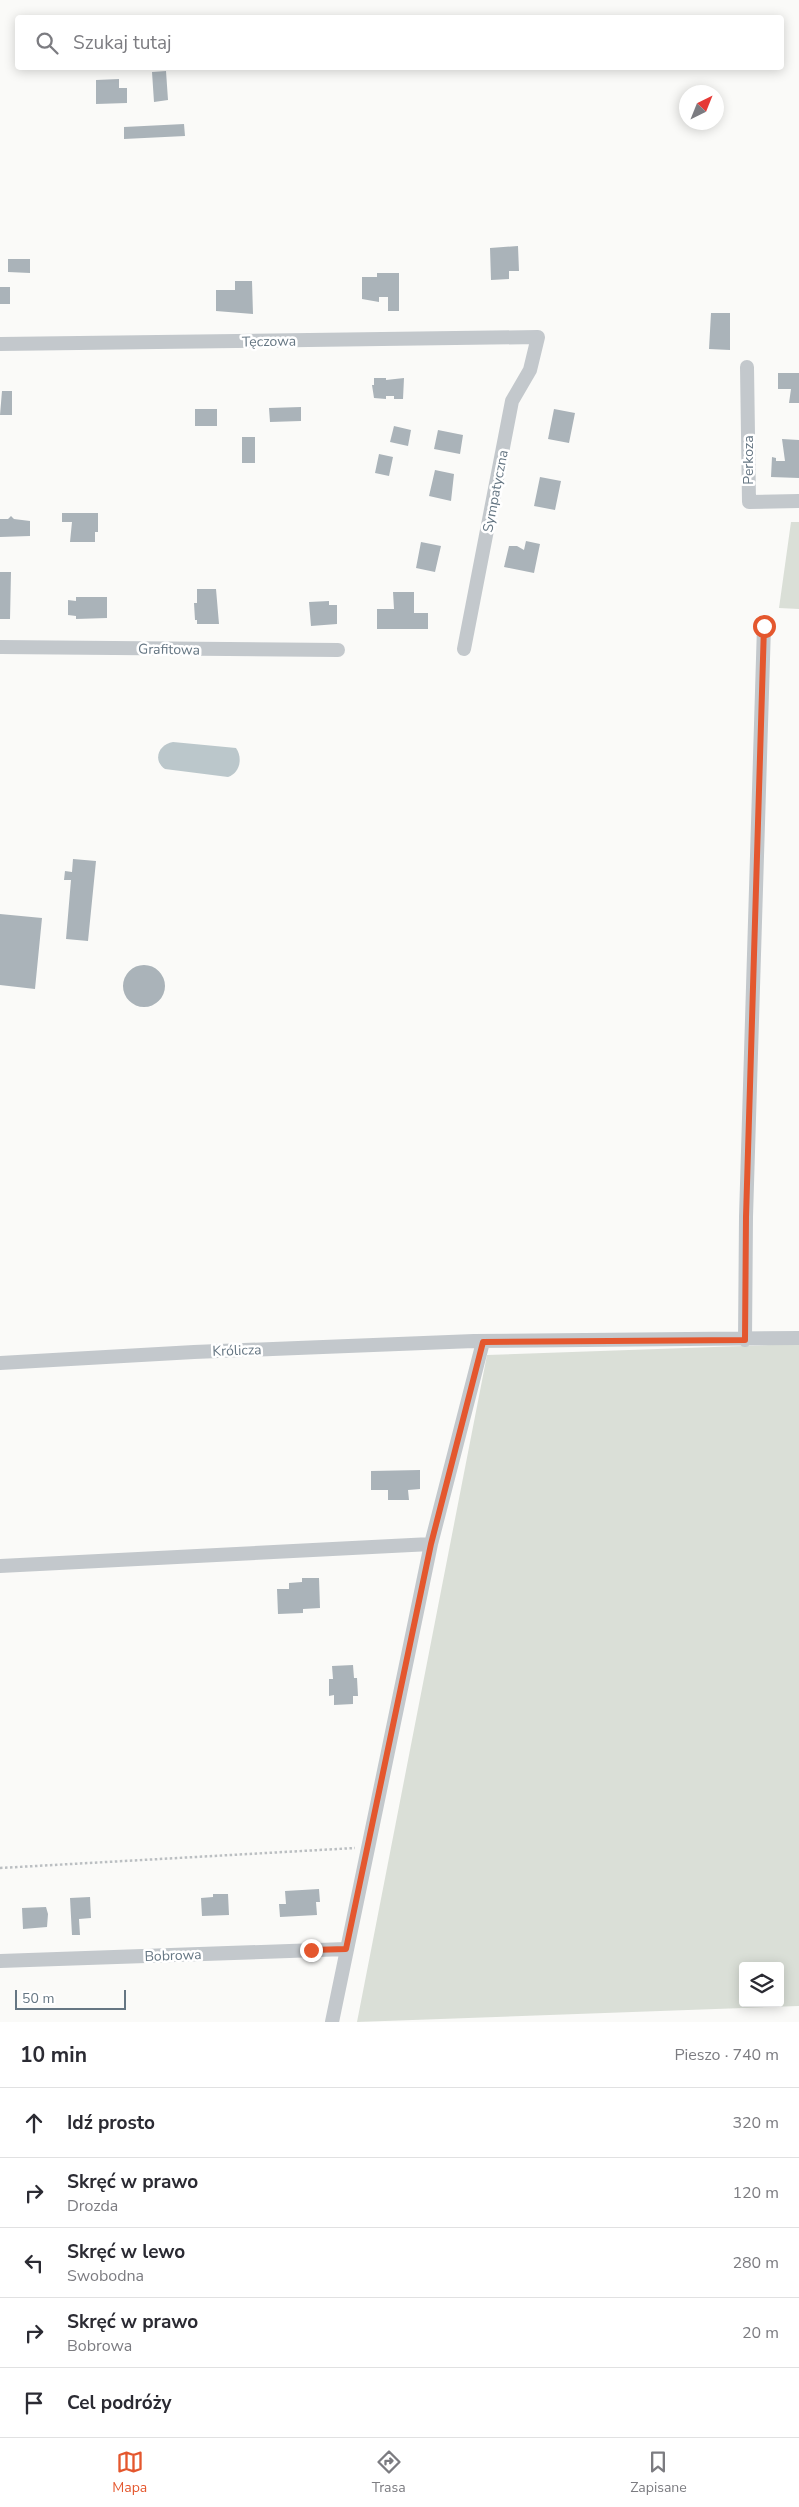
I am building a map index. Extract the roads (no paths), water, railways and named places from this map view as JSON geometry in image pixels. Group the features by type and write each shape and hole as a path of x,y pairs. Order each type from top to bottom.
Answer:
{"street":[{"name":"Tęczowa","path":"0,344 538,337"},
{"name":"Sympatyczna","path":"464,649 512,401 530,370 538,337"},
{"name":"Perkoza","path":"748,367 749,502 799,501"},
{"path":"745,1340 746,1217 764,626"},
{"name":"Grafitowa","path":"0,647 338,650"},
{"name":"Królicza","path":"0,1363 194,1352 479,1341 799,1338"},
{"path":"332,2022 431,1544 479,1341"},
{"path":"0,1566 431,1544"},
{"name":"Bobrowa","path":"0,1961 346,1949"}]}
